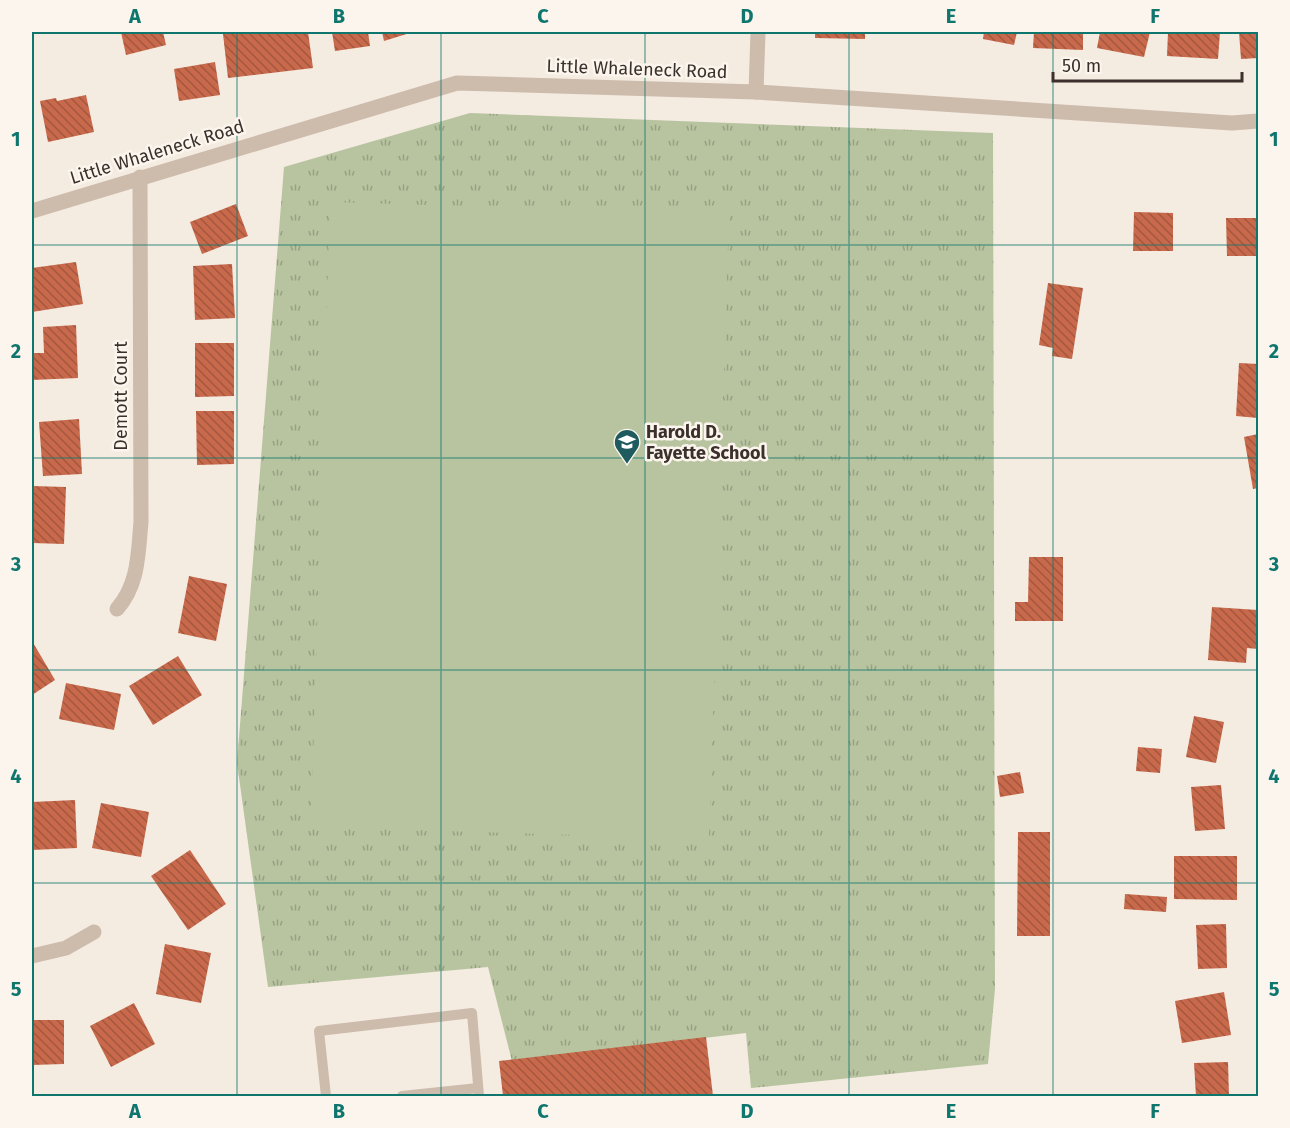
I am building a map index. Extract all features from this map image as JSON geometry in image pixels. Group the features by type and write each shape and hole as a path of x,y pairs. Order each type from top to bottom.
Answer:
{"street":[{"path":"756,92 758,32"},
{"name":"Little Whaleneck Road","path":"32,211 457,83 756,92 1232,123 1258,121"},
{"name":"Demott Court","path":"117,609 127,598 135,576 141,522 140,177"},
{"path":"32,956 66,948 94,932"}],"lane":[{"path":"326,1096 319,1031 472,1014 479,1092 402,1096"}],"green space":[{"name":"Harold D. Fayette School","path":"470,113 993,133 995,989 988,1064 751,1088 746,1033 512,1061 488,967 268,987 237,763 284,167"},
{"path":"330,202 729,214 709,839 311,827"}],"building":[{"path":"121,32 163,32 166,45 126,55"},
{"path":"308,32 313,68 228,78 223,34"},
{"path":"332,32 368,32 370,46 335,51"},
{"path":"382,32 413,32 384,41"},
{"path":"815,32 865,32 865,39 815,38"},
{"path":"984,32 1017,32 1014,45 983,39"},
{"path":"1034,32 1083,32 1083,50 1033,48"},
{"path":"1100,32 1150,32 1144,57 1097,48"},
{"path":"1168,32 1220,32 1218,59 1167,56"},
{"path":"1239,32 1258,32 1258,58 1241,59"},
{"path":"215,62 220,95 179,101 174,69"},
{"path":"86,95 94,132 48,142 40,101 56,98 57,101"},
{"path":"236,204 248,236 202,254 190,222"},
{"path":"1134,212 1173,213 1173,251 1133,251"},
{"path":"1226,218 1258,218 1258,256 1227,256"},
{"path":"76,262 83,304 32,312 32,268"},
{"path":"232,264 235,318 195,320 193,266"},
{"path":"1048,283 1083,288 1072,359 1052,356 1053,348 1039,345"},
{"path":"76,325 78,378 32,380 32,353 44,353 43,327"},
{"path":"195,343 234,343 234,396 195,397"},
{"path":"1239,363 1258,364 1258,418 1236,416"},
{"path":"196,411 234,411 234,464 197,465"},
{"path":"79,419 82,474 43,476 39,422"},
{"path":"1258,434 1258,488 1253,489 1244,437"},
{"path":"32,486 66,487 64,544 32,543"},
{"path":"1029,557 1063,557 1063,621 1015,621 1015,602 1028,602"},
{"path":"189,576 227,584 216,641 178,633"},
{"path":"1212,607 1258,610 1258,649 1247,648 1246,663 1208,660"},
{"path":"32,641 55,680 32,695"},
{"path":"178,656 202,695 153,725 129,686"},
{"path":"66,683 121,694 114,730 59,719"},
{"path":"1194,716 1224,722 1216,763 1186,757"},
{"path":"1138,747 1162,749 1160,773 1136,771"},
{"path":"1020,772 1024,793 1000,797 997,776"},
{"path":"1221,785 1225,829 1195,831 1191,787"},
{"path":"75,800 77,848 32,850 32,802"},
{"path":"101,803 149,812 141,857 92,848"},
{"path":"1018,832 1050,832 1050,936 1017,936"},
{"path":"190,850 226,904 188,930 151,876"},
{"path":"1174,856 1237,856 1237,900 1174,899"},
{"path":"1125,894 1167,897 1166,912 1124,909"},
{"path":"1226,924 1227,968 1198,969 1196,925"},
{"path":"165,944 211,953 201,1003 156,994"},
{"path":"1224,992 1231,1035 1182,1043 1175,1001"},
{"path":"134,1003 155,1044 111,1067 90,1026"},
{"path":"32,1020 64,1020 64,1064 32,1065"},
{"path":"706,1037 713,1096 503,1096 499,1061"},
{"path":"1228,1062 1229,1096 1196,1096 1194,1063"}],"place":[{"name":"Harold D. Fayette School","path":"627,465"}]}
